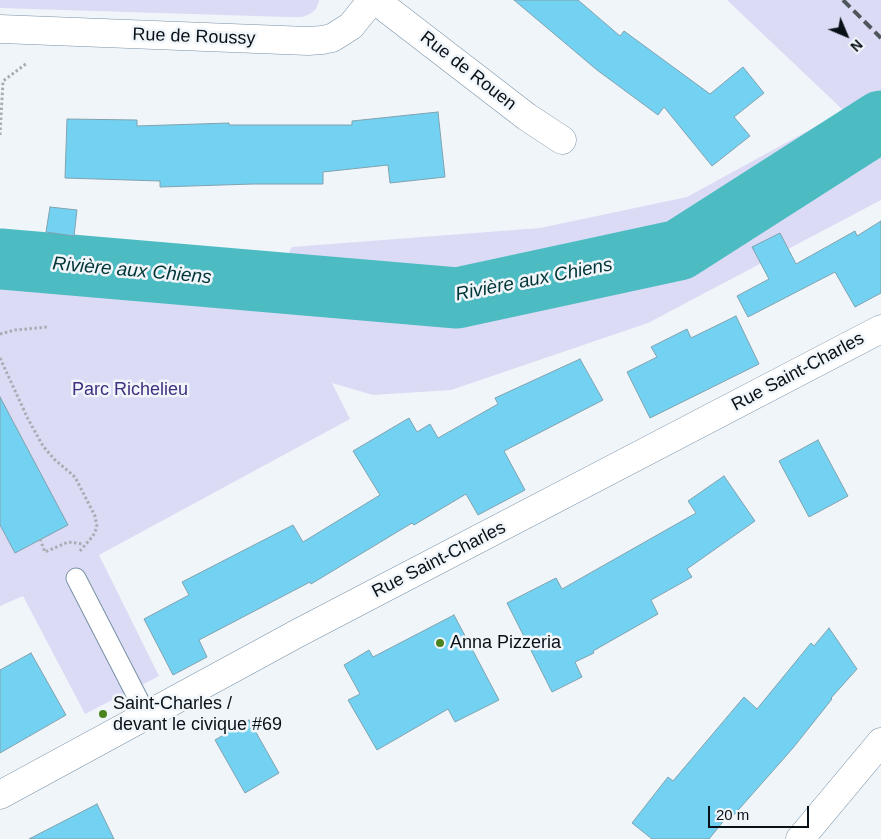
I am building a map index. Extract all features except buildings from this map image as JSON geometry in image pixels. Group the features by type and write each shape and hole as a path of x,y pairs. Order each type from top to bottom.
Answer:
{"street":[{"name":"Rue de Roussy","path":"0,29 322,40 332,38 351,26 374,0"},
{"name":"Rue de Rouen","path":"374,0 527,117 562,140"},
{"name":"Rue Saint-Charles","path":"0,795 300,632 881,329"},
{"path":"800,839 881,742"}],"lane":[{"path":"76,578 147,716"}],"path":[{"path":"3,81 27,63"},
{"path":"0,77 3,81 0,135"},
{"path":"0,334 15,330 48,327"},
{"path":"0,358 28,419 43,446 54,459 75,477 95,516 97,526 93,536 78,552 77,559"},
{"path":"40,539 45,552 68,542 84,544"}],"green space":[{"path":"0,0 319,1 316,9 310,14 302,17 287,17 0,8"},
{"name":"Parc Richelieu","path":"727,0 881,0 881,200 648,323 451,390 373,395 332,383 350,419 99,555 159,676 85,714 23,596 0,606 0,248 277,273 292,247 540,228 687,197 844,111"}],"waterway":[{"name":"Rivière aux Chiens","path":"0,259 457,298 679,250 881,121"}],"railway":[{"path":"843,0 881,38"}],"place":[{"name":"Anna Pizzeria","path":"440,643"},
{"name":"Saint-Charles / devant le civique #69","path":"103,714"}]}
